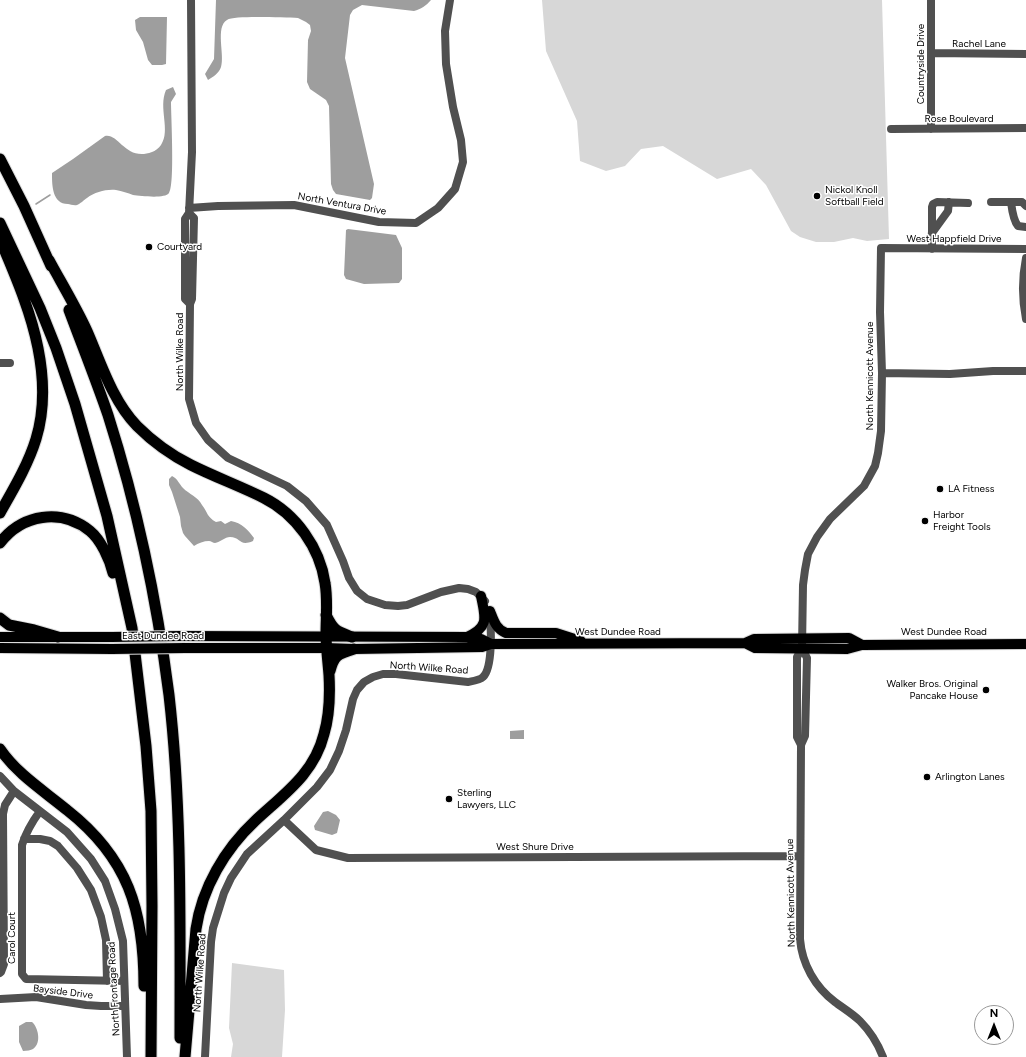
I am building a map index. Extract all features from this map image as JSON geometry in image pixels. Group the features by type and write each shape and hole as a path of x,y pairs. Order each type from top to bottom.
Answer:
{"highway":[{"path":"0,159 49,260 107,414 120,455 148,567 162,648 171,716 177,798 180,917 180,1057"},
{"path":"0,223 40,308 56,348 75,404 108,516 112,541 132,628 142,711 150,811 152,906 150,1057"},
{"path":"0,239 24,298 33,326 41,362 42,403 41,419 36,440 28,461 0,513"},
{"path":"49,260 86,329 112,390 120,404 136,425 165,451 192,466 265,498 281,509 296,523 306,536 316,553 325,582 326,643 329,677 327,720 320,747 304,775 292,788 254,822 237,841 212,877 205,893 197,918 195,934 185,1057"},
{"path":"0,543 15,528 28,521 46,517 56,517 66,518 76,522 91,531 104,549 111,564 116,584 129,614"},
{"path":"326,615 333,628 352,637"},
{"path":"0,618 9,625 58,636"},
{"path":"329,677 335,658 340,653 354,649"},
{"path":"0,749 17,770 80,820 92,832 117,863 126,880 138,915 141,936 144,975 145,1029 150,1057"}],"main road":[{"path":"467,637 480,630 485,620 481,596"},
{"path":"490,611 496,626 501,631 506,633 556,633 590,644"},
{"name":"East Dundee Road","path":"0,637 180,636 326,643"},
{"name":"West Dundee Road","path":"326,643 352,637 467,637 482,639 491,644"},
{"name":"West Dundee Road","path":"326,643 354,649 482,647 491,644 745,643 754,639 803,643 849,638 862,645 1026,644"},
{"name":"East Dundee Road","path":"0,648 185,648 326,643"}],"street":[{"name":"North Wilke Road","path":"191,0 192,152 189,211 185,219 185,299 190,304 189,399 196,423 208,440 228,458 287,486 306,501 327,525 349,578 358,591 367,599 385,605 398,606 407,605 445,591 459,588 468,589 481,596 489,607 491,644 488,670 483,677 476,681 468,682 396,674 383,674 364,682 357,690 353,699 340,751 330,770 317,787 247,854 231,878 224,893 213,928 211,942 205,1057"},
{"name":"North Ventura Drive","path":"189,211 218,206 294,205 379,222 416,223 438,208 455,189 463,162 461,140 453,107 446,64 445,30 450,0"},
{"name":"Countryside Drive","path":"931,0 931,129"},
{"name":"Rachel Lane","path":"931,53 1026,54"},
{"name":"Rose Boulevard","path":"891,129 1026,128"},
{"path":"932,249 933,204 937,202 968,203"},
{"path":"932,233 948,211 949,202"},
{"path":"991,202 1022,202 1026,206"},
{"path":"1010,202 1016,224 1018,226 1026,226"},
{"name":"West Happfield Drive","path":"881,248 1026,249"},
{"name":"North Kennicott Avenue","path":"881,248 880,312 882,373 878,453 875,466 864,486 830,519 817,537 808,554 803,585 803,643 797,657 797,737 801,745 801,948 806,965 812,977 822,990 834,1001 858,1019 870,1033 883,1057"},
{"path":"1026,258 1024,266 1023,294 1026,319"},
{"path":"0,363 10,363"},
{"path":"882,373 950,374 992,371 1026,372"},
{"name":"North Frontage Road","path":"0,776 14,791 67,832 92,859 105,881 115,909 123,941 124,1006 127,1057"},
{"path":"0,973 2,972 4,964 2,853 3,814 5,806 14,791"},
{"name":"Carol Court","path":"40,812 30,825 22,844 22,974 26,979 124,981"},
{"name":"West Shure Drive","path":"284,820 316,850 348,858 800,856"},
{"path":"24,839 40,839 50,841 58,846 76,868 91,890 101,917 106,940 107,981"},
{"name":"Bayside Drive","path":"0,999 36,997 86,1005 124,1006"}],"shaded area":[{"path":"216,0 431,0 423,7 414,11 362,5 353,10 350,15 345,58 374,184 372,198 370,200 336,194 333,190 331,184 329,106 326,100 310,89 307,82 308,40 311,31 310,25 298,18 250,17 232,18 227,20 223,24 221,35 221,67 214,76 208,80 205,74 214,59"},
{"path":"542,0 882,0 889,239 867,241 853,238 834,242 816,242 800,237 791,231 766,185 751,169 717,179 663,146 641,149 625,166 606,171 580,161 577,121 546,51"},
{"path":"140,17 167,17 166,64 152,65 148,60 143,42 136,30 135,20"},
{"path":"173,87 176,94 171,102 172,177 171,187 167,195 158,197 133,195 116,190 108,190 94,194 77,205 59,201 54,193 52,173 105,136 110,136 129,151 136,153 143,154 152,152 161,145 165,133 164,97 166,90"},
{"path":"346,230 396,235 402,248 402,279 399,283 364,284 346,279 344,275"},
{"path":"172,476 183,488 200,502 209,517 216,522 221,521 225,524 231,521 238,523 254,538 253,541 245,543 234,537 230,537 215,543 205,541 194,546 183,533 180,517 169,485 169,479"},
{"path":"524,730 524,739 510,739 510,731"},
{"path":"328,811 336,815 340,820 337,833 332,835 315,830 314,826 323,812"},
{"path":"232,963 284,970 285,1010 282,1057 231,1057 233,1044 229,1028"},
{"path":"26,1022 32,1022 34,1024 38,1039 36,1046 33,1049 23,1051 19,1042 19,1026"}],"waterway":[{"path":"36,204 50,195"}],"place":[{"name":"Nickol Knoll Softball Field","path":"817,196"},
{"name":"Courtyard","path":"149,247"},
{"name":"LA Fitness","path":"940,489"},
{"name":"Harbor Freight Tools","path":"925,521"},
{"name":"Walker Bros. Original Pancake House","path":"986,690"},
{"name":"Arlington Lanes","path":"927,777"},
{"name":"Sterling Lawyers, LLC","path":"449,799"}]}
